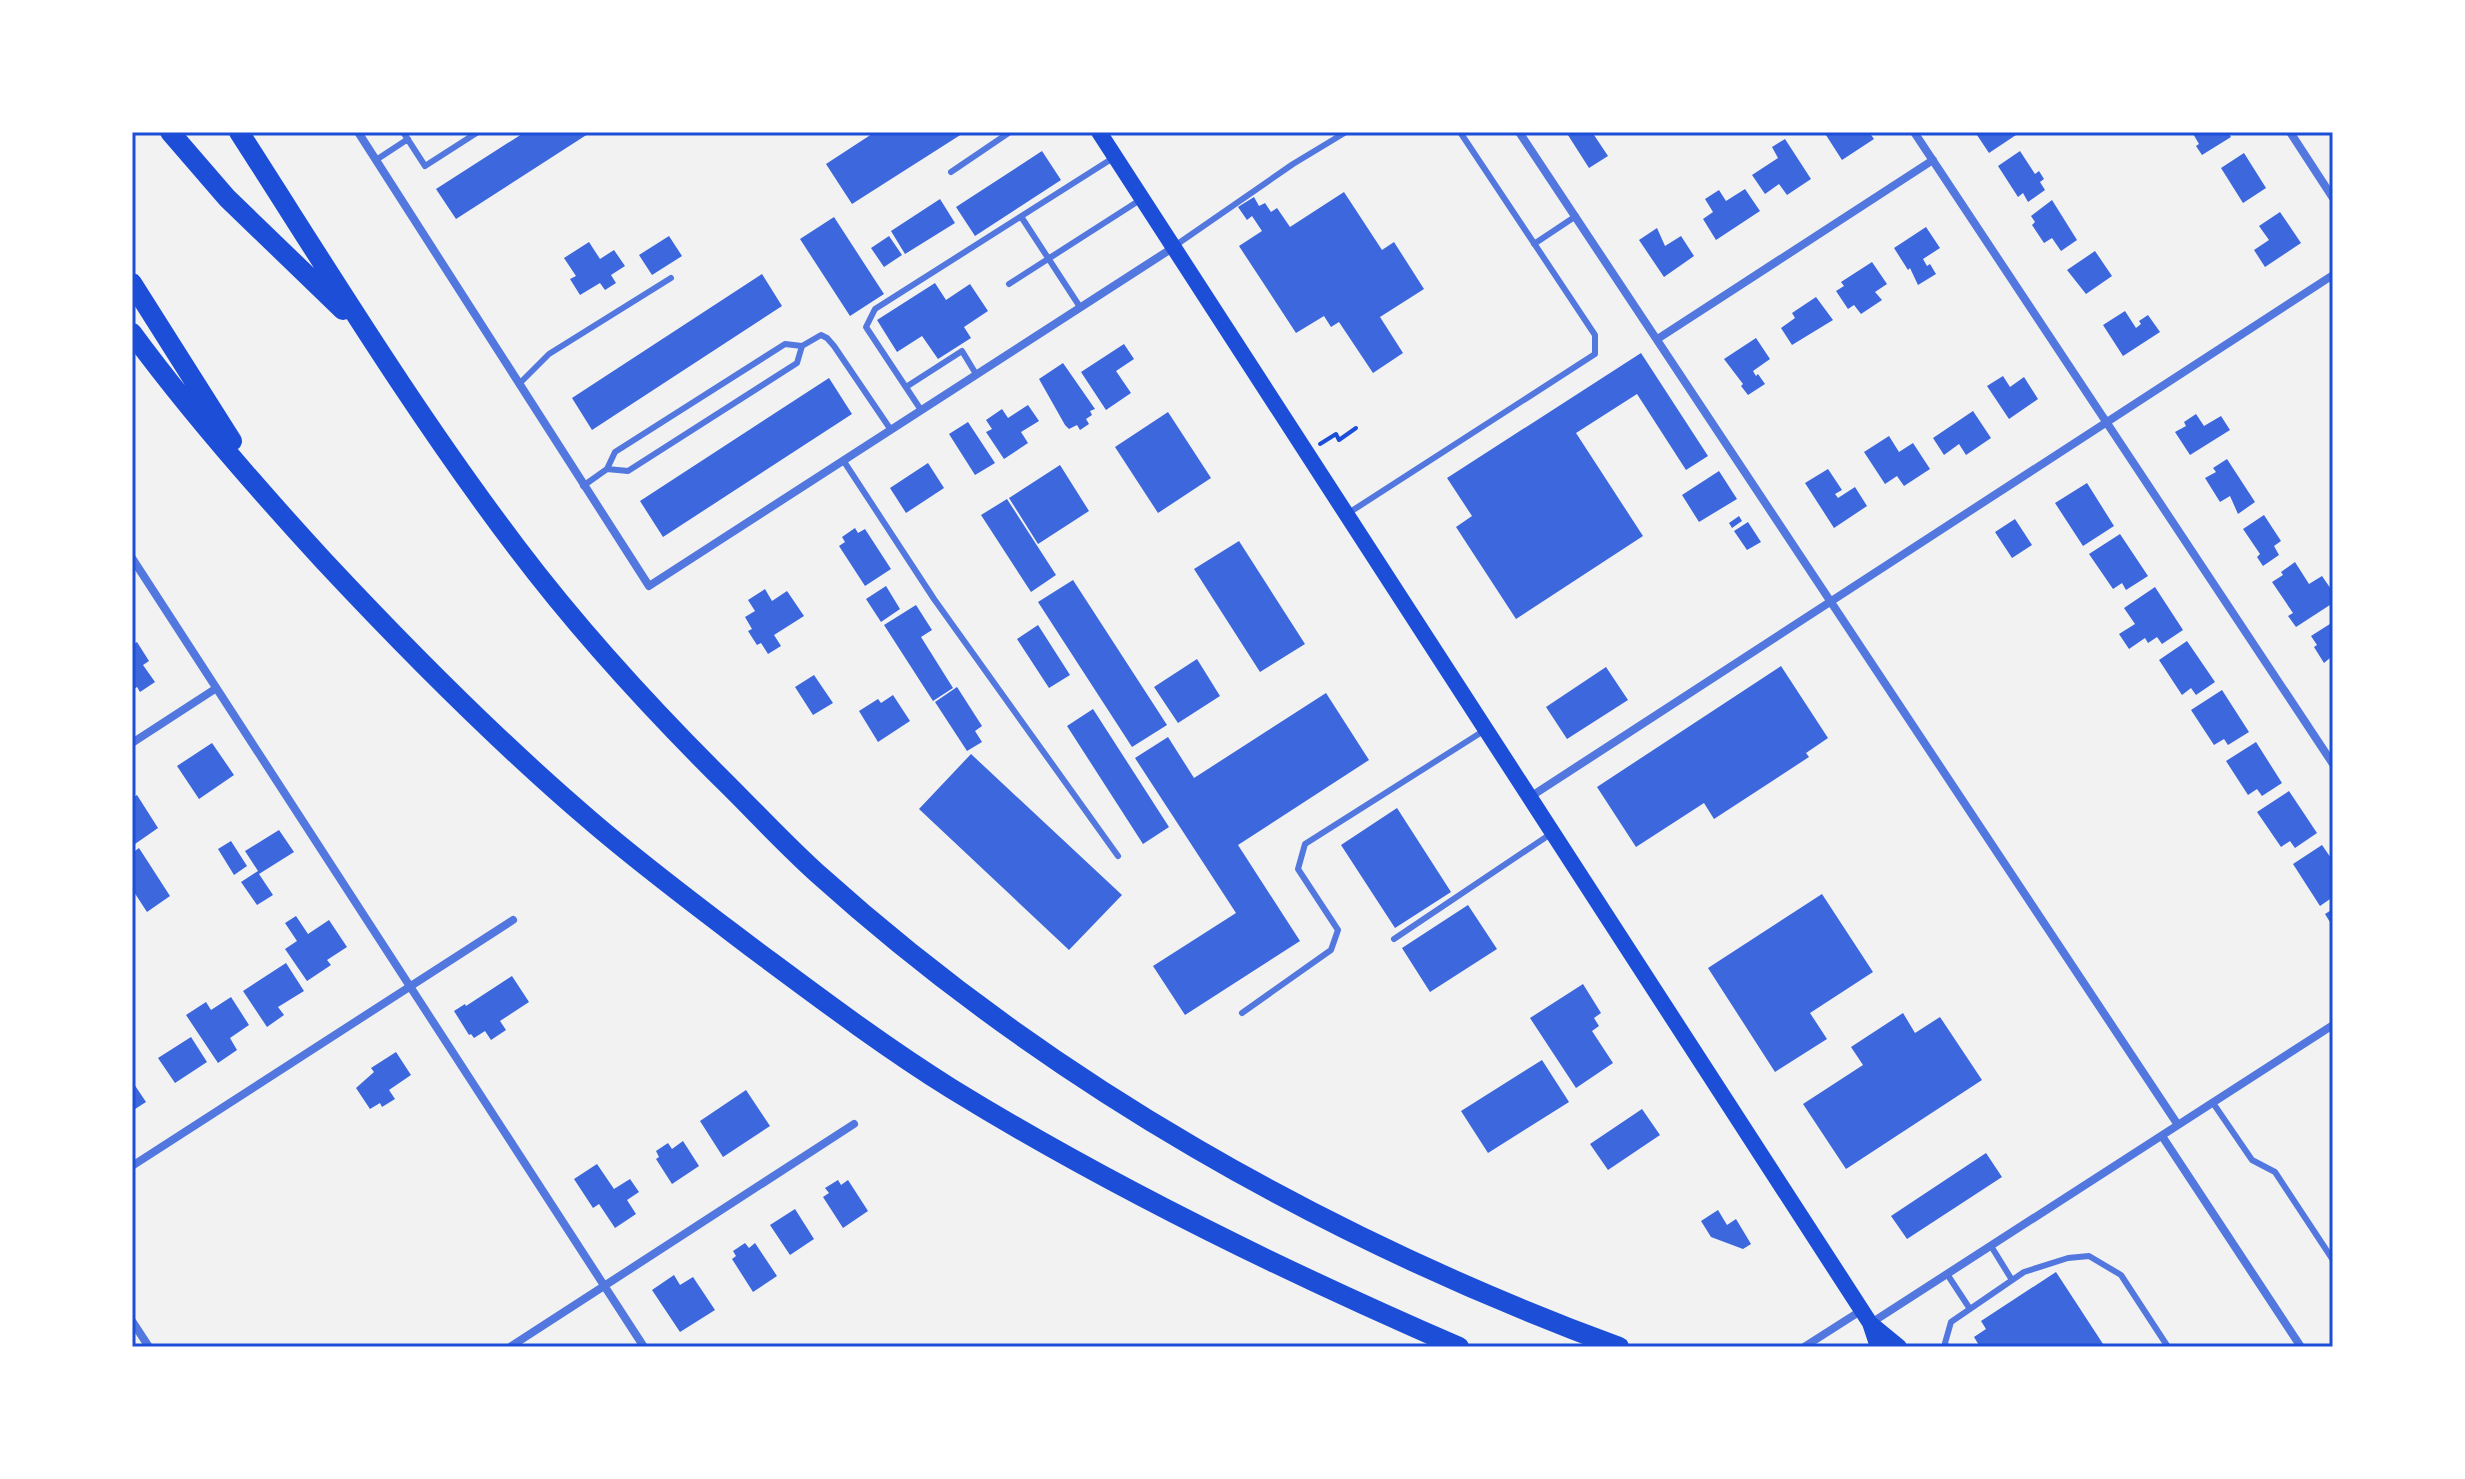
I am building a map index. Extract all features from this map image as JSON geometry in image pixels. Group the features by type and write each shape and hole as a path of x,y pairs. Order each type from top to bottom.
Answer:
{"highway":[{"path":"170,132 227,198 368,335"},
{"path":"239,132 368,335 519,551 622,676 817,873 920,960 1063,1065 1208,1156 1315,1214 1461,1284 1619,1347"},
{"path":"132,283 273,505"},
{"path":"132,333 273,505 400,642 592,822 824,1002 951,1088 1075,1159 1239,1245 1459,1347"}],"main road":[{"path":"1099,132 1866,1317 1878,1347"},
{"path":"1866,1317 1899,1347"}],"street":[{"path":"358,132 649,586 1174,247"},
{"path":"1519,132 1659,338 2178,1125"},
{"path":"1914,132 2333,764"},
{"path":"2290,132 2333,198"},
{"path":"1659,338 1933,160"},
{"path":"1529,797 2333,275"},
{"path":"132,558 644,1347"},
{"path":"132,743 215,689"},
{"path":"132,1166 513,920"},
{"path":"1804,1347 1947,1274 2333,1025"},
{"path":"510,1347 854,1124"},
{"path":"2162,1136 2301,1347"},
{"path":"132,1321 149,1347"}],"lane":[{"path":"376,160 406,136 425,166 478,132"},
{"path":"951,172 1010,132"},
{"path":"1174,247 1293,164 1346,132"},
{"path":"1347,514 1595,354 1595,335 1460,132"},
{"path":"921,410 866,327 875,309 1115,157"},
{"path":"1009,284 1143,198"},
{"path":"1534,244 1576,216"},
{"path":"1022,218 1080,307"},
{"path":"519,384 549,354 671,278"},
{"path":"607,469 628,471 798,362 802,346 821,335 827,338 891,430"},
{"path":"583,486 607,469 615,452 787,343 802,346"},
{"path":"906,387 962,351 976,374"},
{"path":"843,460 934,599 1118,856"},
{"path":"1242,1013 1331,950 1338,930 1298,869 1305,844 1485,730"},
{"path":"1394,939 1552,833"},
{"path":"2213,1103 2252,1160 2275,1172 2333,1260"},
{"path":"1991,1246 2012,1280"},
{"path":"1947,1347 1945,1343 1951,1322 2024,1272 2068,1258 2089,1256 2121,1275 2168,1347"},
{"path":"1947,1274 1970,1309"}],"path":[{"path":"1307,452 1336,434 1339,440 1356,428"}],"building":[{"path":"525,132 591,132 456,219 436,189"},
{"path":"875,132 965,132 852,204 826,164"},
{"path":"1566,132 1592,132 1608,156 1589,168"},
{"path":"1824,132 1869,132 1874,139 1842,160"},
{"path":"1975,132 2014,132 2016,135 1989,153"},
{"path":"2192,132 2228,132 2231,137 2202,155"},
{"path":"1785,139 1811,179 1787,195 1779,184 1765,194 1752,175 1778,158 1772,147"},
{"path":"1042,151 1061,180 975,236 956,207"},
{"path":"2020,151 2035,174 2039,171 2044,179 2040,182 2045,190 2028,202 2023,193 2018,197 1998,166"},
{"path":"2244,153 2266,188 2243,203 2221,168"},
{"path":"1745,189 1760,211 1716,240 1703,219 1713,212 1705,199 1719,190 1726,201"},
{"path":"1344,192 1382,250 1394,242 1424,289 1380,317 1403,353 1373,373 1339,322 1331,327 1324,316 1296,333 1239,246 1262,231 1252,216 1247,220 1238,207 1254,197 1259,206 1265,203 1271,212 1277,208 1290,227"},
{"path":"940,199 955,223 905,254 891,231"},
{"path":"2052,200 2077,240 2061,251 2052,238 2044,243 2032,225 2035,222 2031,216"},
{"path":"2280,212 2301,243 2265,267 2254,250 2269,240 2259,226"},
{"path":"834,217 884,294 850,316 800,239"},
{"path":"1926,227 1940,248 1923,259 1936,274 1918,285 1910,268 1908,270 1894,248"},
{"path":"1657,228 1665,246 1681,236 1694,256 1664,277 1639,240"},
{"path":"669,236 682,256 652,275 639,255"},
{"path":"889,236 902,255 884,267 871,248"},
{"path":"589,242 600,259 614,250 625,266 611,275 616,283 605,290 600,283 580,295 570,279 576,276 564,258"},
{"path":"2095,251 2112,276 2086,294 2067,270"},
{"path":"1872,262 1887,284 1875,292 1882,300 1861,314 1854,305 1848,309 1836,291 1844,286 1841,282"},
{"path":"762,274 782,306 592,430 572,398"},
{"path":"935,283 946,300 970,284 988,311 964,327 971,338 938,359 922,336 897,352 877,320"},
{"path":"1816,297 1833,320 1792,345 1781,328 1795,318 1792,313"},
{"path":"2125,311 2136,328 2141,324 2139,321 2148,315 2160,332 2123,356 2103,325"},
{"path":"1756,338 1770,359 1753,371 1765,384 1748,395 1724,359"},
{"path":"1124,344 1134,359 1116,371 1131,393 1106,410 1081,372"},
{"path":"1641,353 1708,456 1686,470 1637,394 1576,433 1643,536 1516,619 1456,527 1472,516 1447,478"},
{"path":"1063,363 1095,409 1086,419 1089,424 1080,430 1077,425 1069,429 1065,425 1039,379"},
{"path":"2003,376 2010,387 2024,377 2038,399 2009,419 1987,386"},
{"path":"829,378 852,414 663,537 640,501"},
{"path":"1028,405 1039,421 1021,432 1028,443 1004,459 986,432 992,429 986,420 1002,409 1008,418"},
{"path":"1973,411 1991,438 1966,455 1959,444 1944,455 1933,438"},
{"path":"1168,412 1211,478 1158,513 1115,447"},
{"path":"2196,414 2204,426 2221,416 2230,430 2190,455 2175,432 2186,426 2184,422"},
{"path":"968,422 995,463 975,475 949,434"},
{"path":"1889,436 1899,452 1913,443 1930,469 1904,486 1897,476 1885,484 1864,452"},
{"path":"2227,459 2255,502 2238,514 2230,496 2220,502 2205,478 2216,472 2213,468"},
{"path":"928,463 944,488 906,513 890,488"},
{"path":"1060,465 1089,511 1038,544 1009,498"},
{"path":"1828,469 1842,490 1835,494 1838,498 1855,487 1867,506 1834,528 1805,483"},
{"path":"1719,471 1737,499 1699,522 1682,495"},
{"path":"2087,483 2114,526 2083,546 2055,503"},
{"path":"1007,499 1056,575 1031,592 981,515"},
{"path":"2264,515 2281,541 2274,546 2279,555 2263,566 2257,557 2260,554 2243,529"},
{"path":"1739,516 1742,521 1732,528 1729,523"},
{"path":"2015,519 2032,545 2012,558 1995,532"},
{"path":"1748,522 1761,542 1747,550 1734,531"},
{"path":"855,528 858,533 865,529 891,569 865,586 839,546 845,542 842,537"},
{"path":"2120,534 2148,576 2126,590 2122,583 2113,589 2089,554"},
{"path":"1239,541 1305,644 1260,672 1194,569"},
{"path":"2295,562 2309,584 2322,576 2333,592 2333,603 2296,627 2288,616 2293,613 2272,582"},
{"path":"1073,580 1167,725 1132,747 1038,602"},
{"path":"886,586 900,609 881,622 866,599"},
{"path":"2155,587 2183,630 2162,644 2157,637 2148,643 2145,638 2129,649 2119,634 2135,624 2124,608"},
{"path":"765,589 772,601 787,591 804,616 774,635 781,646 768,654 748,631 752,629 745,617 755,611 748,600"},
{"path":"916,605 932,630 921,637 953,688 933,701 884,625"},
{"path":"2333,622 2333,663 2330,658 2324,663 2311,636"},
{"path":"1038,625 1070,675 1049,688 1017,639"},
{"path":"2187,641 2215,682 2196,695 2191,688 2182,695 2159,660"},
{"path":"137,642 149,661 143,665 155,682 140,692 137,687 132,690 132,645"},
{"path":"1197,659 1220,696 1178,723 1154,687"},
{"path":"1781,666 1828,738 1806,753 1809,757 1714,819 1704,803 1636,847 1597,787"},
{"path":"1606,667 1628,700 1567,739 1546,707"},
{"path":"814,675 833,703 813,715 795,687"},
{"path":"957,687 982,726 975,731 982,742 967,751 935,702"},
{"path":"2222,690 2249,732 2228,745 2224,739 2214,745 2191,710"},
{"path":"1326,693 1369,760 1238,845 1300,941 1185,1015 1153,966 1236,913 1135,758 1168,737 1194,778"},
{"path":"893,695 910,721 878,742 859,711 878,699 881,703"},
{"path":"1093,709 1169,827 1143,844 1067,726"},
{"path":"2256,742 2282,783 2262,796 2257,789 2248,795 2226,761"},
{"path":"212,743 234,775 199,799 177,766"},
{"path":"971,754 1122,895 1069,950 919,809"},
{"path":"2289,791 2317,833 2295,848 2290,841 2281,847 2257,812"},
{"path":"137,795 158,828 135,844 132,840 132,798"},
{"path":"1397,808 1451,892 1395,928 1341,845"},
{"path":"279,830 294,852 259,874 273,895 257,905 241,882 258,871 245,851"},
{"path":"231,841 247,866 234,875 218,849"},
{"path":"2322,845 2333,861 2333,897 2320,906 2293,864"},
{"path":"139,848 170,896 147,912 132,889 132,853"},
{"path":"1822,894 1873,972 1810,1013 1827,1039 1775,1072 1708,968"},
{"path":"1468,905 1497,949 1430,992 1402,948"},
{"path":"2333,909 2333,927 2325,914"},
{"path":"296,916 308,934 329,920 347,947 327,960 331,965 307,981 285,949 297,941 285,923"},
{"path":"286,963 304,991 278,1007 284,1015 267,1027 243,991"},
{"path":"512,976 529,1002 500,1021 506,1030 491,1040 485,1031 474,1038 469,1035 454,1011"},
{"path":"1583,984 1601,1013 1594,1018 1599,1026 1592,1031 1613,1063 1576,1088 1530,1018"},
{"path":"231,997 249,1025 230,1038 237,1050 218,1063 186,1015 206,1002 211,1010"},
{"path":"1903,1013 1915,1033 1940,1017 1982,1080 1846,1169 1803,1104 1863,1065 1851,1047"},
{"path":"191,1037 207,1062 175,1083 158,1058"},
{"path":"396,1052 411,1075 389,1090 395,1099 382,1107 380,1103 370,1109 356,1088 374,1072 371,1068"},
{"path":"1542,1060 1569,1102 1488,1153 1461,1111"},
{"path":"132,1081 146,1102 132,1111"},
{"path":"746,1090 770,1126 723,1157 700,1121"},
{"path":"1642,1109 1660,1135 1608,1170 1590,1144"},
{"path":"683,1141 699,1166 672,1184 656,1159 659,1157 656,1151 668,1143 672,1149"},
{"path":"1986,1153 2002,1177 1907,1239 1891,1216"},
{"path":"597,1164 614,1189 630,1179 639,1192 627,1200 636,1214 615,1228 599,1204 593,1208 574,1179"},
{"path":"838,1180 841,1185 848,1180 868,1211 843,1228 823,1197 829,1193 825,1188"},
{"path":"795,1209 814,1239 790,1255 770,1225"},
{"path":"1718,1210 1727,1225 1736,1219 1751,1244 1743,1249 1711,1237 1701,1221"},
{"path":"745,1243 749,1248 755,1243 777,1276 753,1292 732,1259 736,1256 733,1251"},
{"path":"2056,1272 2105,1347 1980,1347 1974,1337 1986,1329 1981,1321"},
{"path":"674,1275 680,1285 693,1277 715,1310 680,1332 652,1290"}]}
